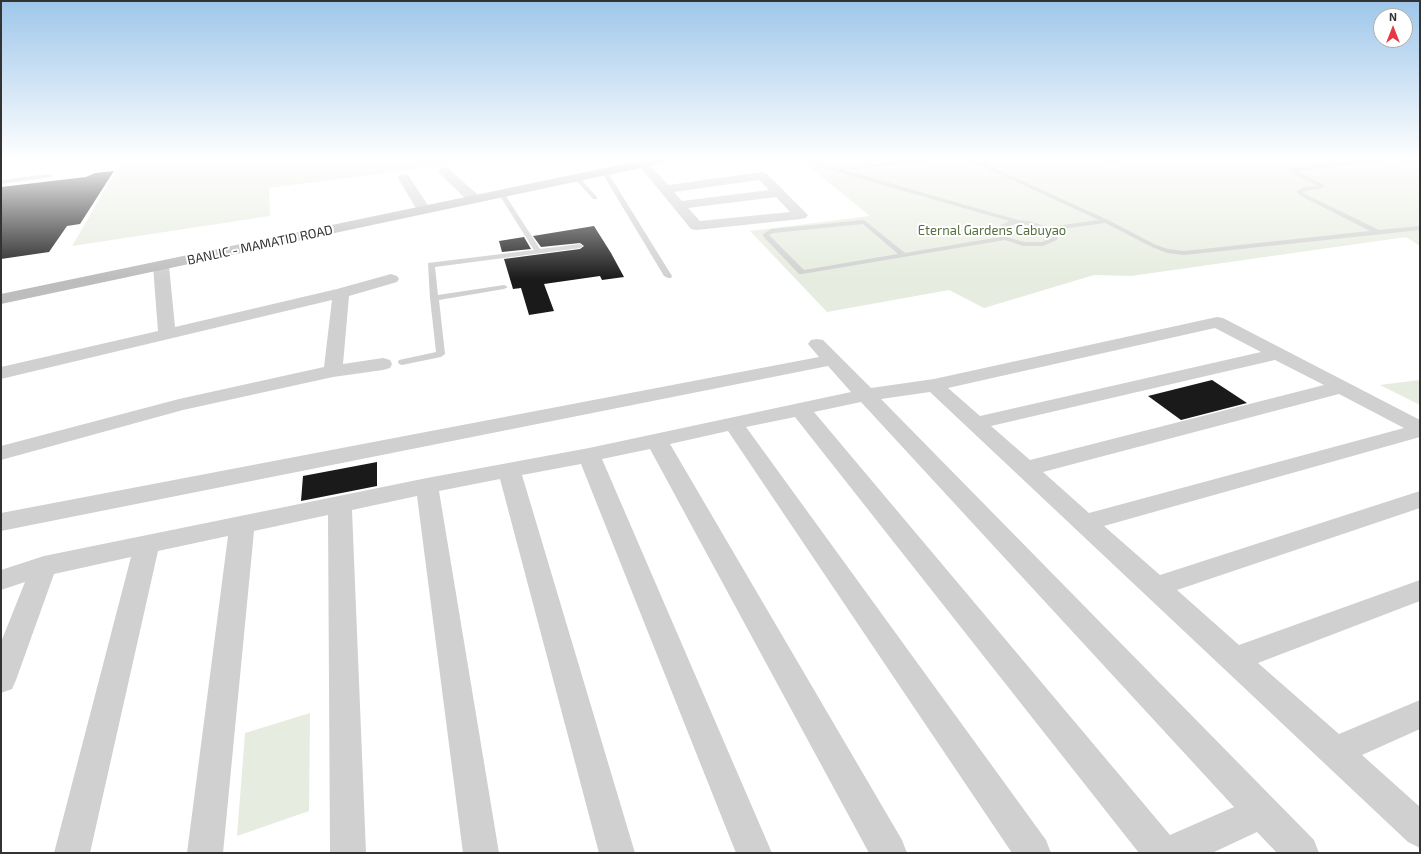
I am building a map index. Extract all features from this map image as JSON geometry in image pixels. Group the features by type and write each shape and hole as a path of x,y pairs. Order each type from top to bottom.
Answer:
{"main road":[{"name":"BANLIC - MAMATID ROAD","path":"1,299 470,200"}],"street":[{"path":"418,200 424,210"},
{"path":"675,200 696,226 801,214 786,200"},
{"path":"679,205 718,200"},
{"path":"161,266 167,333"},
{"path":"1,373 341,293 391,279"},
{"path":"333,371 341,293"},
{"path":"1,580 44,566 147,544 427,486 657,441 866,395 934,385 1216,322 1420,429"},
{"path":"1,522 824,352 1301,853"},
{"path":"976,424 1277,354"},
{"path":"1,453 179,405 333,371 392,363"},
{"path":"934,385 1420,830"},
{"path":"1026,469 1341,387"},
{"path":"800,409 1162,853"},
{"path":"733,424 1033,853"},
{"path":"1084,523 1420,429"},
{"path":"657,441 889,853"},
{"path":"589,455 754,853"},
{"path":"509,470 617,853"},
{"path":"427,486 481,853"},
{"path":"1154,587 1420,499"},
{"path":"340,505 348,853"},
{"path":"205,853 242,525"},
{"path":"72,853 147,544"},
{"path":"1,680 44,566"},
{"path":"1233,660 1420,590"},
{"path":"1334,752 1420,714"},
{"path":"1172,853 1262,812"}],"lane":[{"path":"505,200 538,251"},
{"path":"621,200 668,276"},
{"path":"942,200 1021,222 1036,224 1053,232 1054,239 1043,244 1023,244 1005,238 998,232 1000,227 1008,223 1021,222"},
{"path":"1060,200 1106,221 1154,246 1167,251 1184,253 1420,228"},
{"path":"1313,200 1379,233"},
{"path":"1049,230 1106,221"},
{"path":"903,255 864,222 770,232 765,235 802,272 814,272 1005,238"},
{"path":"392,363 441,354 431,265 580,246"},
{"path":"434,298 504,287"}],"green space":[{"path":"99,200 269,200 270,216 72,246"},
{"name":"Eternal Gardens Cabuyao","path":"850,200 1420,200 1420,246 1406,237 1131,276 1094,275 984,308 949,290 827,312 750,231 870,216"},
{"path":"1420,380 1420,405 1380,385"},
{"path":"310,713 309,811 237,836 245,733"}],"building":[{"path":"1,200 95,200 80,224 67,226 49,252 1,259"},
{"path":"594,226 624,277 602,280 600,276 544,284 554,311 529,315 521,288 513,289 504,259 580,249 584,246 580,243 541,247 533,236"},
{"path":"524,237 531,249 502,252 499,241"},
{"path":"1212,380 1247,403 1181,420 1148,396"},
{"path":"377,462 377,486 301,501 303,476"}]}
